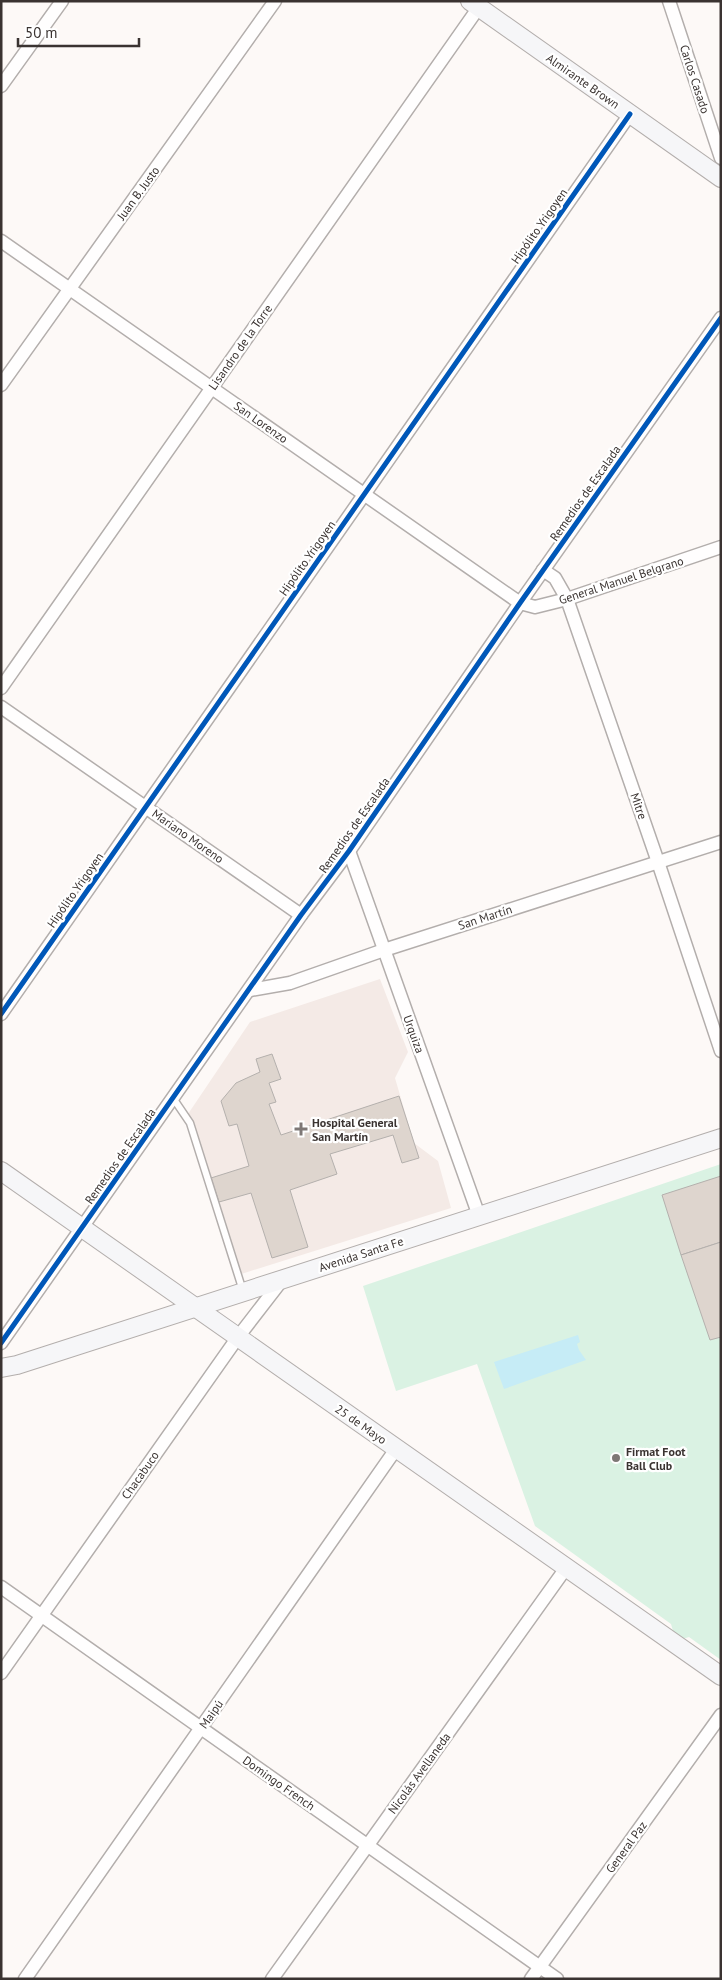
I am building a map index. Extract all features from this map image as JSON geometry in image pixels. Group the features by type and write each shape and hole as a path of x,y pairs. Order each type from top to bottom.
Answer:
{"street":[{"path":"1,86 62,1"},
{"name":"Juan B. Justo","path":"1,385 275,1"},
{"name":"Carlos Casado","path":"668,1 721,158"},
{"name":"Almirante Brown","path":"474,4 721,178"},
{"name":"Lisandro de la Torre","path":"1,688 212,388 474,4"},
{"name":"Hipólito Yrigoyen","path":"1,1014 630,114"},
{"name":"San Lorenzo","path":"1,241 520,603"},
{"name":"Remedios de Escalada","path":"1,1343 301,915 349,851 543,570 721,318"},
{"name":"General Manuel Belgrano","path":"520,603 535,607 566,599 721,548"},
{"name":"Mitre","path":"543,570 555,578 566,599 658,862 721,1051"},
{"name":"Mariano Moreno","path":"1,707 301,915"},
{"name":"San Martín","path":"250,990 290,983 384,950 721,842"},
{"name":"Urquiza","path":"349,851 479,1216"},
{"name":"Avenida Santa Fe","path":"1,1368 17,1365 721,1138"},
{"name":"25 de Mayo","path":"1,1171 721,1676"},
{"name":"Chacabuco","path":"1,1673 238,1337 282,1280"},
{"name":"Maipú","path":"25,1979 396,1449"},
{"name":"Nicolás Avellaneda","path":"272,1979 566,1568"},
{"name":"Domingo French","path":"1,1586 557,1979"},
{"name":"General Paz","path":"531,1979 721,1715"}],"lane":[{"path":"173,1098 190,1123 243,1292"}],"shaded area":[{"name":"Hospital General San Martín","path":"380,979 408,1052 395,1078 414,1143 438,1161 451,1208 238,1275 188,1114 250,1022"}],"green space":[{"name":"Firmat Foot Ball Club","path":"721,1164 721,1660 689,1637 676,1641 671,1624 535,1526 477,1364 396,1391 363,1286"}],"water":[{"path":"578,1335 580,1342 577,1344 586,1360 504,1389 494,1362"}],"building":[{"path":"272,1054 281,1079 269,1083 276,1102 269,1104 281,1135 399,1096 419,1158 402,1163 393,1135 330,1154 337,1174 290,1190 308,1247 272,1258 251,1193 219,1202 211,1178 249,1166 237,1124 229,1126 221,1101 236,1083 260,1072 256,1059"},
{"path":"721,1176 721,1242 681,1255 662,1195"},
{"path":"721,1242 721,1337 710,1340 681,1255"}],"cycle path":[{"path":"1,1014 630,114"},
{"path":"1,1343 301,915 349,851 520,603 721,318"}],"place":[{"name":"Hospital General San Martín","path":"301,1129"},
{"name":"Firmat Foot Ball Club","path":"616,1458"}]}
